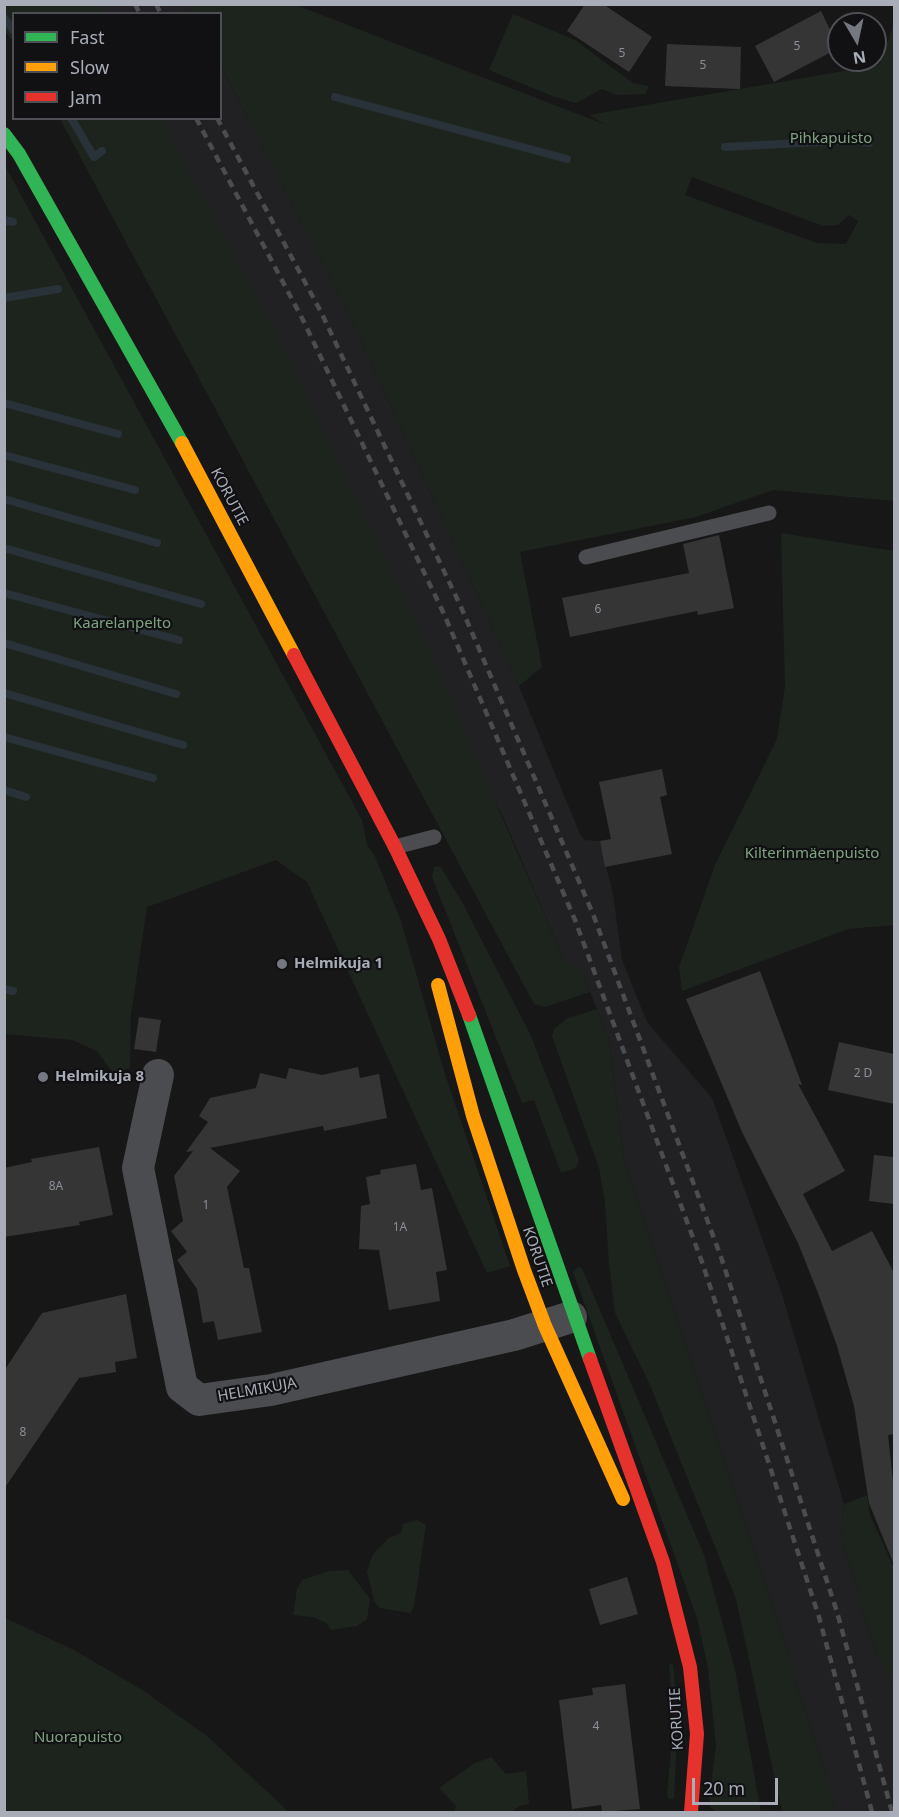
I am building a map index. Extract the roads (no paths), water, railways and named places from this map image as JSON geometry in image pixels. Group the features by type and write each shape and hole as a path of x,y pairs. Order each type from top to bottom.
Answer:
{"street":[{"name":"KORUTIE","path":"4,134 19,154 174,428 396,847 477,1034 660,1552 680,1624 690,1667 697,1734 691,1812"},
{"name":"KORUTIE","path":"413,883 473,1116 545,1326 680,1624"},
{"name":"HELMIKUJA","path":"158,1075 138,1168 182,1387 199,1400 271,1390 514,1335 575,1316"}],"lane":[{"path":"586,557 770,513"},
{"path":"396,847 434,837"}],"waterway":[{"path":"4,18 12,28"},
{"path":"335,97 567,159"},
{"path":"72,120 94,157 102,151"},
{"path":"725,147 856,140 869,143"},
{"path":"4,220 13,222"},
{"path":"4,298 58,289"},
{"path":"4,403 118,434"},
{"path":"4,455 135,490"},
{"path":"4,499 157,543"},
{"path":"4,548 201,604"},
{"path":"4,593 179,640"},
{"path":"4,643 176,694"},
{"path":"4,693 183,745"},
{"path":"4,737 153,778"},
{"path":"4,790 26,797"},
{"path":"4,989 13,991"}],"railway":[{"path":"135,4 139,12"},
{"path":"156,4 160,12"},
{"path":"197,120 303,320 444,614 575,920 702,1262 819,1617 872,1812"},
{"path":"218,120 321,312 461,607 593,914 721,1257 837,1612 892,1812"}],"place":[{"name":"Helmikuja 1","path":"282,964"},
{"name":"Helmikuja 8","path":"43,1077"}],"park label":[{"name":"Pihkapuisto","path":"831,139"},
{"name":"Kaarelanpelto","path":"122,624"},
{"name":"Kilterinmäenpuisto","path":"812,854"},
{"name":"Nuorapuisto","path":"78,1738"}]}
